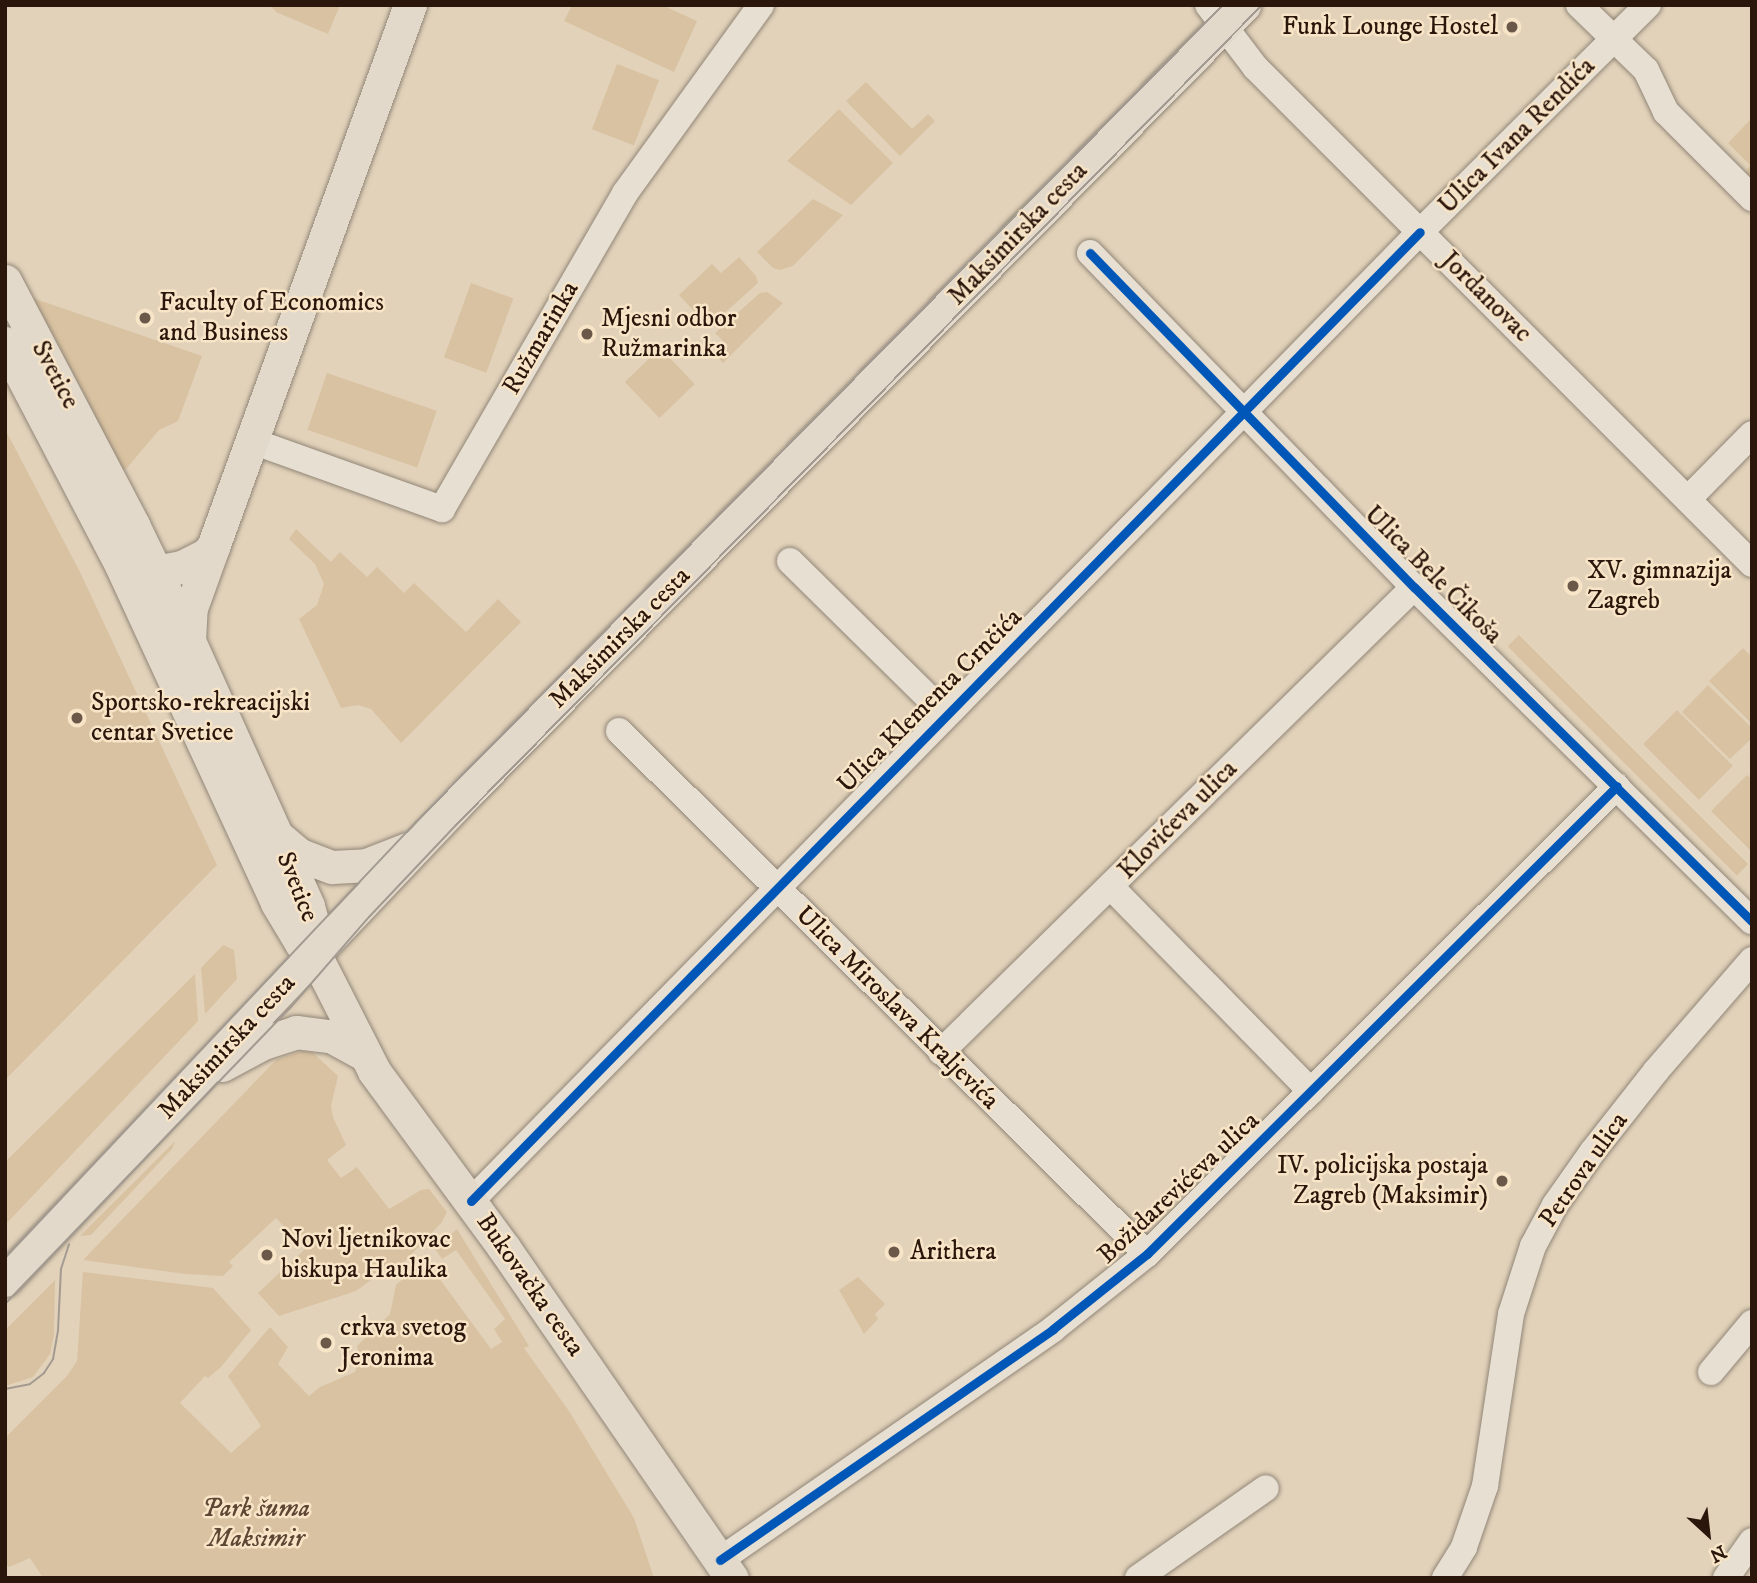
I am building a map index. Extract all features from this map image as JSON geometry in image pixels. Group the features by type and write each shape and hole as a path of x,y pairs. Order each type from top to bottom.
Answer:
{"main road":[{"path":"189,640 191,608 410,5"},
{"name":"Maksimirska cesta","path":"5,1280 418,843 1225,12"},
{"name":"Svetice","path":"5,281 189,640 312,916 316,936 314,953"},
{"name":"Svetice","path":"5,343 121,565 280,909 301,943 314,953"},
{"path":"121,565 156,572 190,564 213,547"},
{"path":"276,834 300,855 332,867 356,867 377,863 418,843"},
{"name":"Bukovačka cesta","path":"314,953 364,1054 391,1095 471,1201 726,1569"},
{"path":"191,1084 263,1043 290,1032 317,1032 345,1042 364,1054"}],"street":[{"name":"Ružmarinka","path":"253,441 442,509 629,187 761,5"},
{"name":"Ulica Ivana Rendića","path":"1580,5 1651,77 1654,91 1666,112 1752,198"},
{"name":"Ulica Ivana Rendića","path":"1420,232 1648,5"},
{"name":"Jordanovac","path":"1225,12 1255,67 1752,564"},
{"name":"Ulica Klementa Crnčića","path":"471,1201 1420,232"},
{"name":"Ulica Bele Čikoša","path":"1090,253 1414,587 1752,921"},
{"path":"1688,499 1752,434"},
{"path":"790,561 946,715"},
{"name":"Klovićeva ulica","path":"948,1059 1111,887 1414,587"},
{"name":"Ulica Miroslava Kraljevića","path":"619,731 1147,1254"},
{"name":"Božidarevićeva ulica","path":"726,1569 1053,1329 1147,1254 1617,786"},
{"path":"1111,887 1311,1091"},
{"name":"Petrova ulica","path":"1445,1578 1464,1547 1485,1486 1511,1314 1533,1246 1555,1205 1593,1151 1656,1071 1752,960"},
{"path":"1711,1372 1752,1323"},
{"path":"1138,1578 1266,1488"},
{"path":"1726,1578 1752,1541"}],"green space":[{"path":"270,5 340,5 328,34 276,12"},
{"path":"572,5 662,5 697,21 674,72 564,21"},
{"path":"617,64 659,80 634,145 592,129"},
{"path":"866,82 912,129 928,114 935,121 900,156 846,101"},
{"path":"839,109 893,163 851,205 787,161"},
{"path":"1752,118 1752,193 1744,175 1750,165 1728,143"},
{"path":"813,199 843,215 793,266 780,270 773,268 757,252"},
{"path":"739,257 756,276 758,283 709,327 679,295 712,264 721,273"},
{"path":"471,283 513,298 486,373 444,357"},
{"path":"767,292 783,303 723,363 717,356 728,346 715,333 760,293"},
{"path":"18,293 202,356 178,421 159,430 126,469 115,474"},
{"path":"660,348 695,384 659,418 625,382"},
{"path":"327,373 437,411 417,467 307,430"},
{"name":"Sportsko-rekreacijski centar Svetice","path":"5,429 80,572 217,865 5,1080"},
{"path":"296,529 331,562 340,552 367,577 377,567 404,593 414,583 466,632 498,599 521,622 401,743 371,709 358,705 341,708 299,619 317,605 324,584 315,564 289,539"},
{"path":"1519,635 1748,864 1737,875 1508,646"},
{"path":"1743,648 1752,657 1752,724 1709,681"},
{"path":"1708,685 1752,728 1752,738 1730,759 1682,712"},
{"path":"1677,710 1733,766 1699,800 1643,744"},
{"path":"1747,775 1752,779 1752,852 1711,811"},
{"path":"223,945 234,950 237,979 205,1014 201,968"},
{"path":"195,974 198,1021 5,1225 5,1162"},
{"path":"302,1051 312,1052 338,1076 331,1106 346,1145 327,1160 341,1178 357,1167 389,1209 421,1190 429,1189 447,1212 442,1222 393,1274 386,1269 356,1291 279,1316 258,1293 305,1249 276,1218 229,1262 233,1266 223,1276 185,1274 83,1260 276,1060"},
{"path":"175,1141 172,1149 91,1235 80,1236"},
{"name":"Park šuma Maksimir","path":"457,1229 529,1346 524,1348 569,1411 634,1518 654,1578 43,1578 30,1558 9,1567 5,1563 5,1438 67,1376 77,1361 83,1272 213,1288 251,1330 221,1367 208,1378 205,1376 180,1403 231,1453 261,1426 228,1376 270,1327 288,1347 278,1364 309,1396 320,1387 355,1372 360,1356 357,1346 390,1314 396,1285 425,1259 491,1349 502,1342 494,1329 505,1319 456,1250 442,1259 435,1249"},
{"path":"858,1277 885,1304 875,1314 878,1319 864,1334 839,1290"},
{"path":"55,1280 54,1335 50,1354 33,1377 5,1386 5,1330"}],"tram line":[{"path":"5,1258 415,823 1223,5"},
{"path":"5,1304 289,1009 369,917 456,825 1262,5"},
{"path":"5,1389 30,1384 44,1373 53,1359 58,1330 61,1269 69,1244"}],"cycle path":[{"path":"471,1201 1420,232"},
{"path":"1090,253 1414,587 1752,921"},
{"path":"720,1560 1053,1329 1147,1254 1617,786"}],"place":[{"name":"Funk Lounge Hostel","path":"1512,27"},
{"name":"Faculty of Economics and Business","path":"145,318"},
{"name":"Mjesni odbor Ružmarinka","path":"587,334"},
{"name":"XV. gimnazija Zagreb","path":"1573,586"},
{"name":"Sportsko-rekreacijski centar Svetice","path":"77,718"},
{"name":"IV. policijska postaja Zagreb (Maksimir)","path":"1502,1181"},
{"name":"Arithera","path":"894,1252"},
{"name":"Novi ljetnikovac biskupa Haulika","path":"267,1255"},
{"name":"crkva svetog Jeronima","path":"326,1343"}]}
